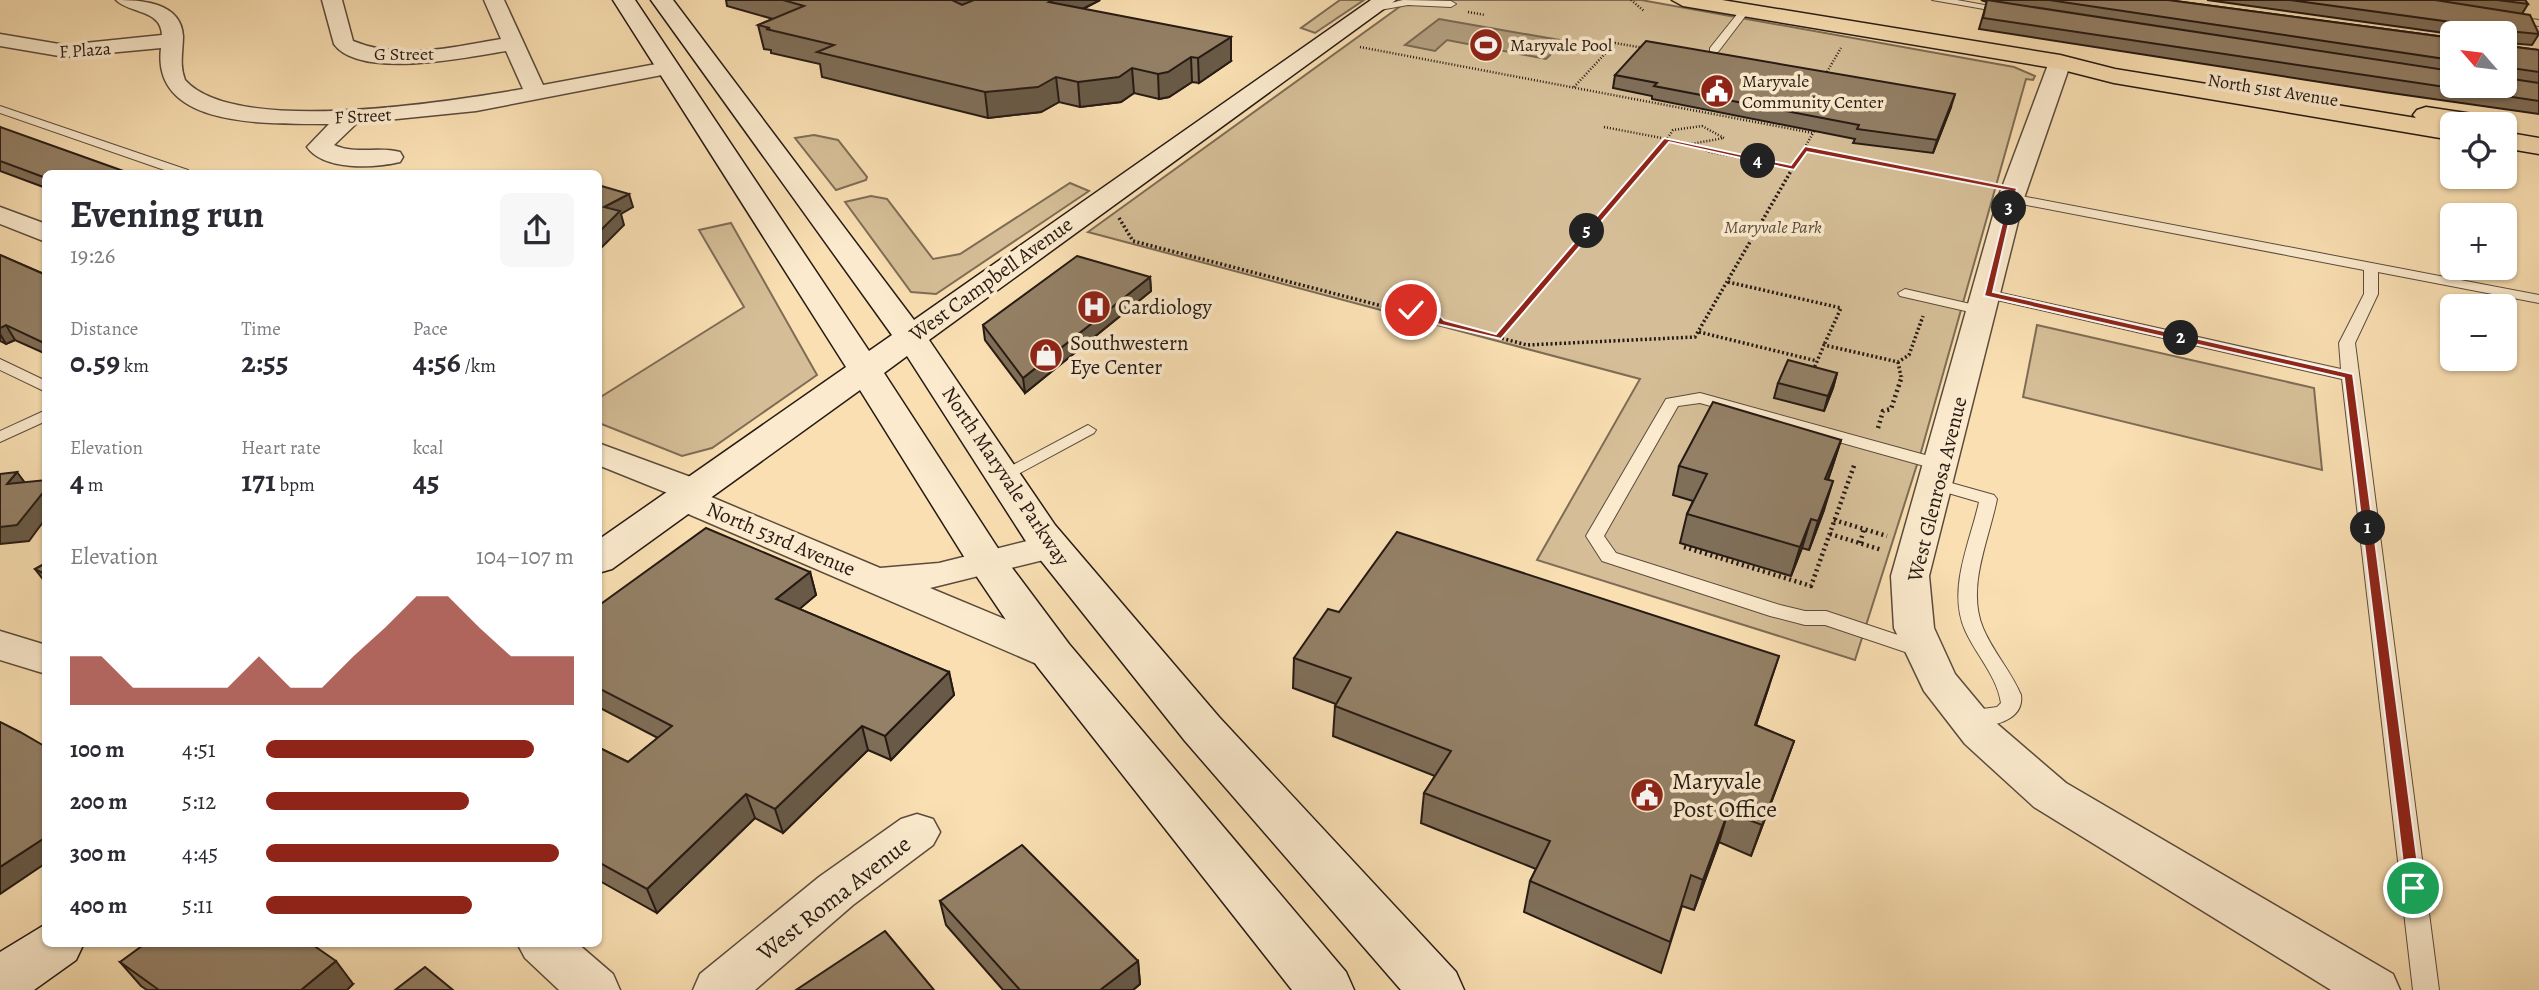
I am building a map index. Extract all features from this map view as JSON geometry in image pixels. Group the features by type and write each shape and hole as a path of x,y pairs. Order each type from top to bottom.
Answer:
{"main road":[{"name":"North 51st Avenue","path":"1683,0 2060,62 2114,76 2440,130"},
{"name":"North 51st Avenue","path":"2060,62 2116,65 2440,117"},
{"path":"2517,129 2539,133"},
{"path":"2517,143 2539,146"}],"street":[{"name":"F Street","path":"126,0 158,12 169,22 172,40 169,55 176,83 187,95 202,103 242,113 349,118 451,108 667,68"},
{"name":"G Street","path":"332,0 344,44 359,52 392,57 421,57 512,44"},
{"path":"494,0 535,92"},
{"path":"624,0 866,370 987,562 1053,655 1326,990"},
{"name":"North Maryvale Parkway","path":"662,0 760,137 911,337 1051,547 1202,729 1436,990"},
{"name":"West Campbell Avenue","path":"602,557 1380,4"},
{"name":"F Plaza","path":"0,40 29,49 59,52 172,40"},
{"name":"West Glenrosa Avenue","path":"2060,62 2013,194 1910,576 1914,628 1938,681 1968,718 2050,794 2375,990"},
{"path":"349,118 319,147 343,158 391,157"},
{"path":"726,159 760,137"},
{"path":"758,208 789,212 814,242 860,272"},
{"path":"0,215 42,232"},
{"name":"North 53rd Avenue","path":"602,455 877,580 1053,655"},
{"name":"North 53rd Avenue","path":"877,580 939,575 1051,547"},
{"path":"0,645 42,659"},
{"name":"West Roma Avenue","path":"718,990 836,891 917,832"},
{"path":"3,977 51,947"},
{"path":"547,947 595,990"}],"lane":[{"path":"1380,4 1451,4 1432,0"},
{"path":"1937,0 2014,12"},
{"path":"1713,50 1745,10"},
{"path":"2500,18 2539,23"},
{"path":"0,109 175,170"},
{"path":"2013,194 2539,299"},
{"path":"2371,267 2371,294 2347,343 2349,376 2426,990"},
{"path":"1905,293 1985,303 2349,376"},
{"path":"0,364 42,385"},
{"path":"1924,651 1826,618 1804,618 1777,611 1609,556 1595,536 1672,402 1700,398 1939,475 1988,499 1968,587 1970,617 1982,648 2012,696 2012,705 2003,714 1968,718"},
{"path":"0,437 42,417"},
{"path":"1003,475 1088,430"}],"path":[{"path":"1631,0 1644,11"},
{"path":"1822,79 1852,28"},
{"path":"1574,88 1615,43 1654,50"},
{"path":"1358,46 1813,133"},
{"path":"1498,337 1674,130 1703,126 1724,138 1690,144"},
{"path":"1117,215 1133,241 1401,311 1411,310 1436,317 1441,322 1527,345 1695,337 1817,126"},
{"path":"1604,127 1794,168"},
{"path":"1805,149 2013,194"},
{"path":"1728,282 1841,308 1808,381"},
{"path":"1824,345 1898,362 1909,355 1926,309"},
{"path":"1699,332 1817,361"},
{"path":"1875,439 1882,413 1891,409 1902,375 1898,362"},
{"path":"1685,547 1811,586 1855,463 1842,459"},
{"path":"1829,534 1883,550 1887,536 1834,520"},
{"path":"1860,543 1864,529"}],"green space":[{"path":"1340,0 1364,0 1315,33 1301,28"},
{"name":"Maryvale Park","path":"1409,0 1641,0 2014,67 2035,76 2033,80 2026,79 1921,452 1855,660 1537,560 1640,379 1088,232"},
{"path":"814,135 838,140 867,177 866,180 836,190 795,138"},
{"path":"1070,183 1089,191 936,294 911,292 845,202 871,196 887,199 933,259 960,254"},
{"path":"731,223 817,375 712,448 682,456 602,424 602,396 744,307 699,230"},
{"path":"2037,325 2314,388 2322,470 2023,397"}],"shaded area":[{"path":"1439,19 1565,41 1546,59 1447,40 1435,51 1405,45"}],"building":[{"path":"783,0 952,0 962,5 974,0 1053,0 1049,2 1231,37 1198,58 1191,57 1168,72 1158,74 1132,68 1119,77 1078,82 1056,77 1038,87 985,92 817,52 834,45 758,25 804,6"},
{"path":"1987,0 2440,69 2440,86 1983,18"},
{"path":"2049,0 2168,0 2440,36 2440,58"},
{"path":"2290,0 2435,0 2530,15 2539,34 2517,32 2517,21 2443,21"},
{"path":"2497,0 2525,0 2528,4"},
{"path":"1646,41 1955,94 1937,140 1857,129 1859,125 1654,86 1657,83 1615,75"},
{"path":"2517,47 2539,50 2539,72 2517,69"},
{"path":"2517,80 2539,83 2539,101 2517,98"},
{"path":"0,127 121,170 42,170 42,177 0,161"},
{"path":"602,186 629,194 604,207 620,211 602,229"},
{"path":"0,255 42,273 42,342 6,325 0,328"},
{"path":"1077,256 1150,277 1023,378 983,325"},
{"path":"1788,360 1837,373 1828,396 1778,383"},
{"path":"1713,402 1841,440 1825,479 1833,481 1818,521 1811,519 1800,547 1687,514 1707,474 1679,466"},
{"path":"17,472 7,484 42,480 42,494 17,525 0,527 0,474"},
{"path":"706,528 810,572 776,599 949,672 885,736 862,726 775,809 746,794 647,889 602,864 602,749 628,762 672,726 602,690 602,603"},
{"path":"1397,532 1779,656 1755,725 1794,741 1762,825 1728,812 1703,880 1691,875 1670,942 1530,881 1550,841 1424,793 1451,751 1335,706 1351,678 1294,658 1328,609 1339,612"},
{"path":"0,722 42,745 42,840 0,867"},
{"path":"1022,845 1138,961 1100,990 1020,990 940,901"},
{"path":"885,931 934,990 796,990"},
{"path":"141,947 316,947 336,961 301,990 159,990 120,962"},
{"path":"425,967 453,990 395,990"}],"place":[{"name":"Maryvale Pool","path":"1486,45"},
{"name":"Maryvale Community Center","path":"1717,91"},
{"name":"Cardiology","path":"1094,307"},
{"name":"Southwestern Eye Center","path":"1046,355"},
{"name":"Maryvale Post Office","path":"1647,795"}],"route":[{"path":"1411,310 1436,317 1441,322 1498,337 1667,139 1710,152 1794,168 1805,149 2015,189 1988,294 2349,376 2413,888"}]}
